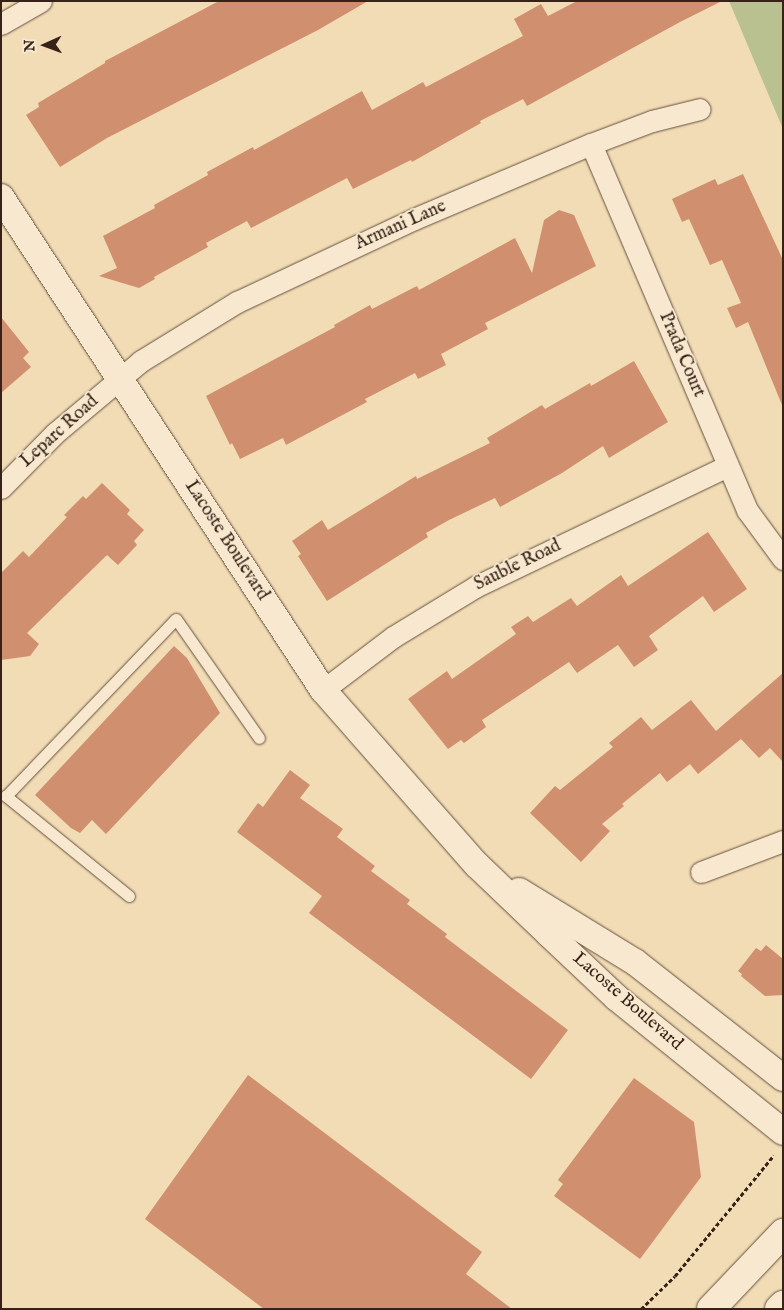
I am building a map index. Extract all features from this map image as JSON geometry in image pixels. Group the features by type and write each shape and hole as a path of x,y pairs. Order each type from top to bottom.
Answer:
{"main road":[{"path":"710,1309 783,1233"},
{"path":"779,1309 783,1304"}],"street":[{"path":"1,24 41,1"},
{"name":"Armani Lane","path":"120,379 150,354 237,302 414,219 591,144 652,121 700,109"},
{"name":"Prada Court","path":"591,144 747,510 783,559"},
{"name":"Lacoste Boulevard","path":"1,197 323,690 477,865 618,998 783,1132"},
{"name":"Leparc Road","path":"1,488 54,434 120,379"},
{"name":"Sauble Road","path":"323,690 393,637 477,586 727,466"},
{"path":"702,872 783,840"},
{"name":"Lacoste Boulevard","path":"477,865 635,962 783,1078"}],"lane":[{"path":"129,896 6,796 176,619 259,738"}],"path":[{"path":"640,1309 675,1276 715,1229 755,1175 768,1164"}],"green space":[{"path":"729,1 783,1 783,129"}],"building":[{"path":"219,1 368,1 318,30 107,138 60,167 26,115 39,107 38,103 105,63 105,61"},
{"path":"577,1 722,1 527,106 523,99 480,121 481,123 412,162 411,160 353,189 347,178 251,228 247,221 206,243 208,247 154,277 155,279 139,288 99,276 117,268 103,236 155,208 154,205 208,175 207,172 253,147 254,150 362,91 372,110 423,82 426,87 523,36 514,19 541,4 548,16"},
{"path":"743,174 783,260 782,405 748,322 736,328 727,308 741,303 722,260 710,265 689,219 682,222 672,199 715,179 718,185"},
{"path":"559,210 574,215 596,266 485,323 488,329 441,354 446,365 418,379 415,373 365,399 367,402 286,445 283,438 240,459 232,443 230,445 206,396 335,327 334,325 370,305 372,309 417,286 419,290 515,238 532,273 544,220"},
{"path":"1,317 29,352 23,358 31,367 1,393"},
{"path":"634,361 668,422 609,458 603,446 562,473 500,507 495,498 449,520 426,533 428,537 327,601 298,556 301,554 292,541 322,520 328,530 416,476 417,479 490,443 487,438 542,405 545,409 590,383 591,386"},
{"path":"102,483 130,510 127,514 144,530 134,541 137,545 118,565 107,555 27,633 39,644 30,656 1,660 1,573 23,551 29,557 67,517 64,515 83,496 86,499"},
{"path":"708,532 747,589 714,612 703,596 649,636 658,650 634,667 618,645 577,673 569,662 482,720 486,727 464,743 461,740 448,749 408,699 447,671 452,679 516,634 511,627 528,616 533,622 571,598 577,606 621,575 628,586"},
{"path":"174,646 187,658 220,713 106,834 92,820 80,833 71,828 35,795"},
{"path":"783,673 783,762 770,748 759,758 741,739 698,774 690,764 667,782 660,773 622,804 624,806 602,824 610,831 581,862 530,813 555,786 560,790 613,747 609,743 641,717 652,730 691,700 716,731"},
{"path":"290,770 310,785 300,798 343,829 337,837 375,866 371,871 410,900 407,904 447,934 445,937 568,1030 531,1079 309,913 322,896 237,832 258,803 263,807"},
{"path":"766,945 783,959 783,995 765,996 741,976 742,974 738,971 756,948 761,951"},
{"path":"248,1075 482,1252 466,1274 512,1309 264,1309 145,1219"},
{"path":"634,1078 694,1122 701,1177 640,1259 554,1196 563,1184 558,1180"}]}
